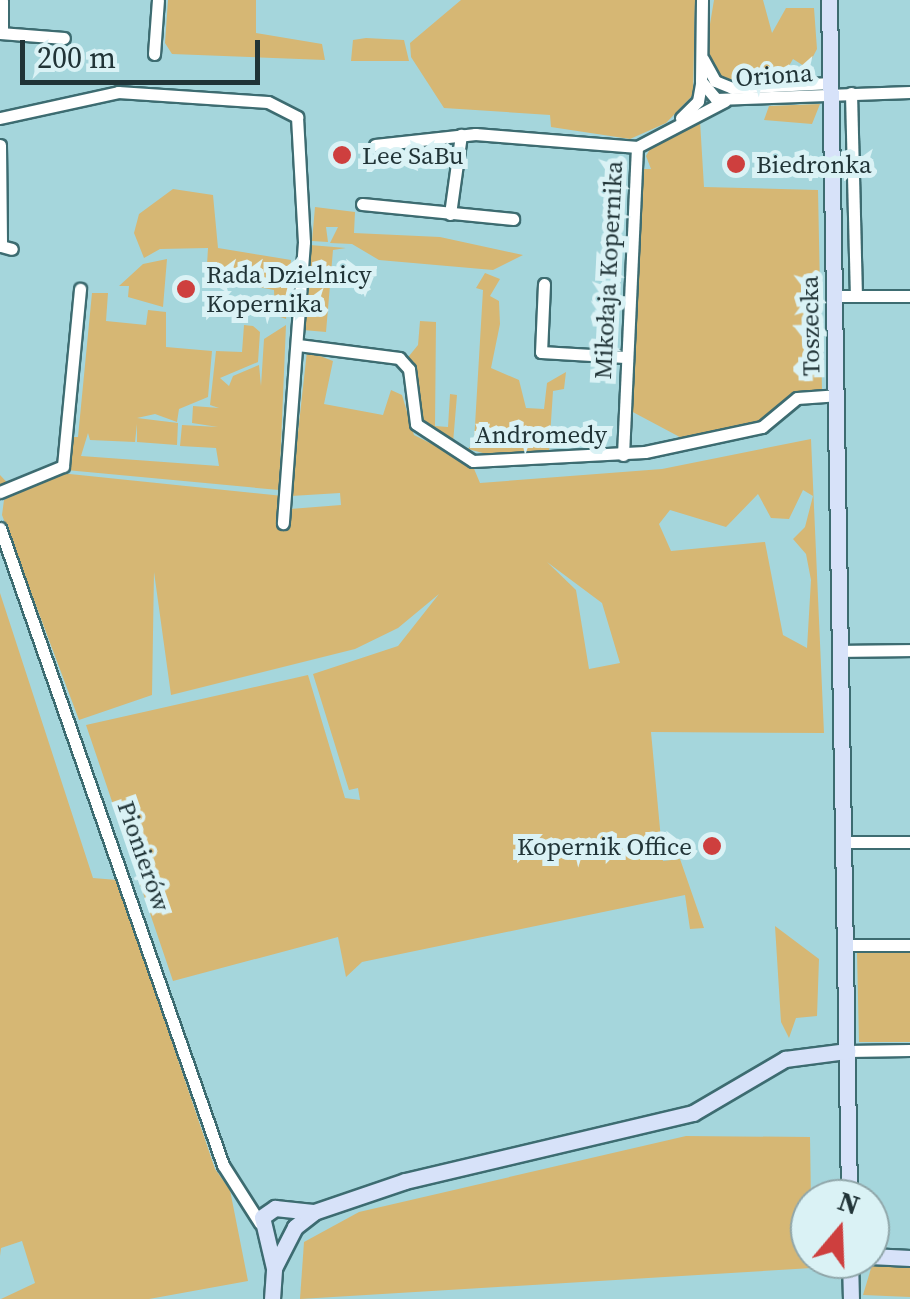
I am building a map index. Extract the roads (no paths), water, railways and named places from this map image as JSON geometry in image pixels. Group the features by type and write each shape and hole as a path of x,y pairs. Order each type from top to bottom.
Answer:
{"main road":[{"name":"Toszecka","path":"830,0 849,1179"},
{"path":"274,1268 295,1226 314,1212 401,1182 694,1113 785,1059 847,1051"},
{"path":"273,1299 274,1268 260,1223 279,1210 314,1212"},
{"path":"279,1210 295,1226"},
{"path":"266,1240 285,1242"}],"street":[{"path":"2,0 1,34 64,38"},
{"path":"154,54 158,0"},
{"name":"Oriona","path":"702,0 701,50 712,93 831,89 851,93 910,92"},
{"path":"0,118 118,92 268,102 293,112 303,140 298,346 283,523"},
{"name":"Mikołaja Kopernika","path":"375,145 460,135 637,146 670,127 712,93"},
{"name":"Toszecka","path":"851,93 856,296"},
{"path":"450,214 460,135"},
{"path":"0,145 1,246 12,249"},
{"name":"Mikołaja Kopernika","path":"623,456 637,146"},
{"path":"362,204 513,219"},
{"path":"544,284 541,352 625,357"},
{"path":"0,492 63,466 80,290"},
{"path":"834,296 910,296"},
{"name":"Andromedy","path":"298,346 400,358 409,369 416,424 473,461 623,456 751,430 796,398 836,394"},
{"name":"Pionierów","path":"0,528 223,1166 260,1223"},
{"path":"840,652 910,650"},
{"path":"843,842 910,842"},
{"path":"843,946 910,945"},
{"path":"847,1051 910,1050"},
{"path":"246,1197 279,1210"}],"place":[{"name":"Lee SaBu","path":"342,155"},
{"name":"Biedronka","path":"736,164"},
{"name":"Rada Dzielnicy Kopernika","path":"186,289"},
{"name":"Kopernik Office","path":"712,846"}]}
